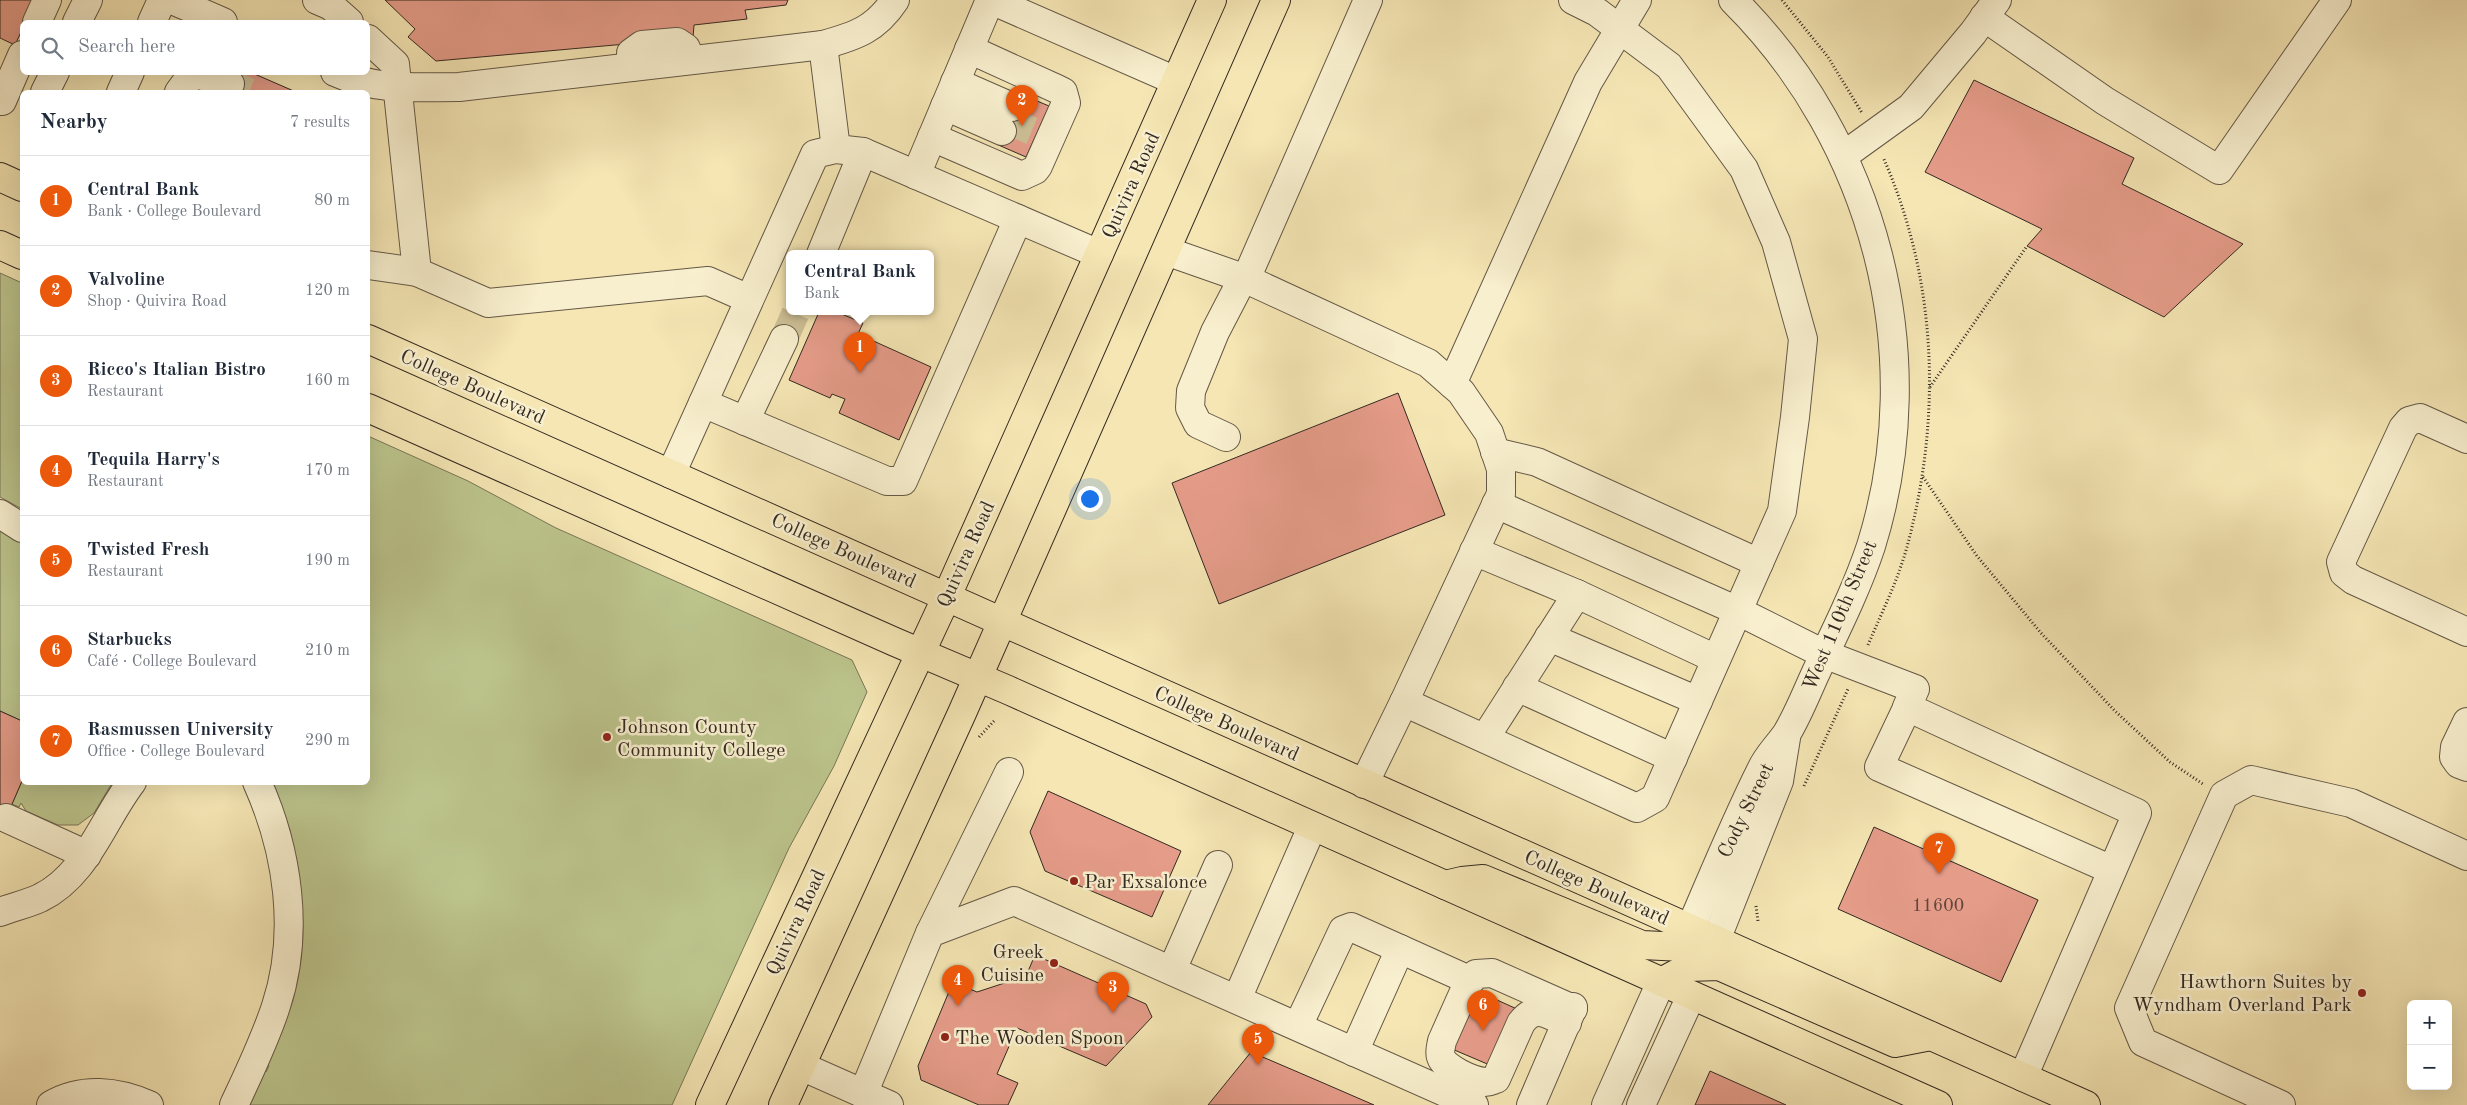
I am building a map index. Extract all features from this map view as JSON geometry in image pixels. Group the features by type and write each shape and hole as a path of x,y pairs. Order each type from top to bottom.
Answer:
{"main road":[{"name":"Quivira Road","path":"710,1105 947,596 1212,0"},
{"path":"783,1105 978,677 1276,0"},
{"path":"0,177 20,186"},
{"path":"0,245 20,254"},
{"name":"College Boulevard","path":"370,340 2086,1105"},
{"path":"370,409 978,677 1938,1105"},
{"path":"1444,886 1462,881 1483,879 1642,945 1683,947 1716,940"},
{"path":"1661,982 1689,966 1719,966 1895,1043 1931,1036"}],"street":[{"path":"38,20 47,0"},
{"path":"78,20 88,0"},
{"path":"153,20 162,0"},
{"path":"172,0 218,20"},
{"path":"317,0 331,6 347,20"},
{"path":"344,75 377,86 398,89 459,87 823,45 853,37 884,17 895,0"},
{"path":"916,175 990,0 1176,81"},
{"path":"1226,437 1198,424 1190,408 1191,391 1215,332 1244,279 1368,0"},
{"path":"1404,702 1637,808 1655,798 1782,510 1795,417 1803,339 1776,242 1744,169 1669,66 1597,12 1573,0"},
{"path":"1452,384 1588,82 1637,0"},
{"name":"West 110th Street","path":"1733,0 1760,27 1794,70 1828,125 1860,192 1875,237 1889,300 1894,353 1894,421 1886,484 1870,546 1788,732"},
{"path":"1842,156 1911,107 1991,8 2105,101 2219,170 2337,0"},
{"path":"370,41 395,64 417,272"},
{"path":"823,45 836,149"},
{"path":"932,137 1022,176 1035,170 1044,135 1066,103 1063,92 969,49"},
{"path":"8,103 20,62"},
{"path":"47,90 54,75"},
{"path":"122,90 129,75"},
{"path":"170,90 200,82"},
{"path":"950,94 1007,119"},
{"path":"671,474 815,154 836,149 863,152 1099,254"},
{"path":"823,250 863,152"},
{"path":"703,403 887,481 903,481 1018,219"},
{"path":"1166,251 1244,279 1428,363 1461,392 1489,434 1501,469 1501,494 1364,784"},
{"path":"370,265 417,272 488,303 708,281 750,300"},
{"path":"745,421 784,339"},
{"path":"2467,439 2420,418 2409,421 2403,428 2341,562 2344,573 2353,580 2467,632"},
{"path":"1495,452 1537,462 1759,563"},
{"path":"1496,504 1738,611 1824,654 1915,689 1879,767 2112,870"},
{"path":"0,514 20,527"},
{"path":"1474,551 1577,594 1716,659"},
{"path":"1485,738 1577,594"},
{"path":"1549,636 1698,701"},
{"path":"1517,687 1673,758"},
{"path":"1908,706 2137,813 2022,1076"},
{"path":"2467,722 2455,747 2454,757 2459,764 2467,767"},
{"name":"Cody Street","path":"1690,929 1762,767 1788,732"},
{"name":"Cody Street","path":"1716,940 1779,781 1788,732"},
{"path":"863,1094 930,933 1009,772"},
{"path":"2281,1105 2143,1042 2128,1008 2224,795 2252,780 2351,803 2467,856"},
{"path":"0,912 40,898 62,884 87,856 130,785"},
{"path":"234,1105 276,1005 286,958 288,906 284,862 274,823 258,785"},
{"path":"6,818 87,856"},
{"path":"1237,999 1312,827"},
{"path":"1172,970 1218,865"},
{"path":"930,933 1014,901 1298,1026 1469,1104"},
{"path":"1298,1026 1343,930 1351,927 1464,977"},
{"path":"1354,1052 1400,949"},
{"path":"1415,1079 1464,977 1473,966 1495,966 1569,999 1570,1016 1531,1105"},
{"path":"1464,977 1440,1051 1446,1065 1479,1081 1488,1082 1496,1079 1526,1015 1533,1011 1570,1016"},
{"path":"1606,1105 1661,982"},
{"path":"1641,1105 1691,996"},
{"path":"801,1066 889,1105"},
{"path":"51,1105 79,1094 105,1092 132,1098 149,1105"}],"path":[{"path":"1930,388 2026,246"},
{"path":"1802,791 1886,604 1908,544 1923,477 1977,556 2041,633 2115,711 2170,762 2196,781 2224,795"},
{"path":"1754,898 1758,921"}],"green space":[{"path":"0,273 20,282 20,508 0,497"},
{"name":"Johnson County Community College","path":"370,437 468,481 556,528 852,660 867,692 834,766 789,848 672,1105 244,1105 262,1070 266,1072 269,1066 264,1064 295,856 290,830 273,785 370,785"},
{"path":"0,526 20,539 20,720 0,711"},
{"path":"20,785 111,785 94,813 78,825 58,825 26,811 21,803 19,807 12,804"}],"building":[{"path":"0,0 36,0 27,20 20,20 20,34 15,45 0,38"},
{"path":"385,0 788,0 786,5 745,10 747,19 694,25 693,38 436,61 408,37 415,29"},
{"path":"234,75 257,75 291,90 230,90"},
{"path":"1974,80 2134,158 2122,184 2243,244 2164,317 2027,246 2042,229 1925,172"},
{"path":"1018,93 1049,106 1026,157 996,144"},
{"path":"818,315 844,315 863,323 858,334 931,367 899,440 839,413 845,399 832,394 830,398 789,380"},
{"path":"1398,393 1445,515 1219,604 1172,483"},
{"path":"0,711 20,720 20,785 0,832"},
{"path":"1048,791 1181,851 1152,917 1045,871 1030,832"},
{"path":"1874,827 2038,900 2001,982 1838,909"},
{"path":"1035,955 1146,1004 1152,1017 1106,1066 1017,1028 997,1074 1018,1083 1008,1105 979,1105 921,1080 918,1066 953,982 977,992 1026,976"},
{"path":"1477,991 1517,1009 1492,1066 1452,1049"},
{"path":"1251,1052 1321,1082 1374,1105 1208,1105"},
{"path":"1710,1071 1786,1105 1695,1105"}],"tunnel":[{"path":"230,84 244,90"},
{"path":"1006,120 1037,133"},
{"path":"784,339 795,315"}],"place":[{"name":"Valvoline","path":"1022,126"},
{"name":"Central Bank","path":"860,373"},
{"name":"Johnson County Community College","path":"607,737"},
{"name":"Rasmussen University","path":"1939,874"},
{"name":"Par Exsalonce","path":"1074,881"},
{"name":"Greek Cuisine","path":"1054,963"},
{"name":"Hawthorn Suites by Wyndham Overland Park","path":"2362,993"},
{"name":"Tequila Harry's","path":"958,1006"},
{"name":"Ricco's Italian Bistro","path":"1113,1013"},
{"name":"Starbucks","path":"1483,1031"},
{"name":"The Wooden Spoon","path":"945,1037"},
{"name":"Twisted Fresh","path":"1258,1065"}]}
